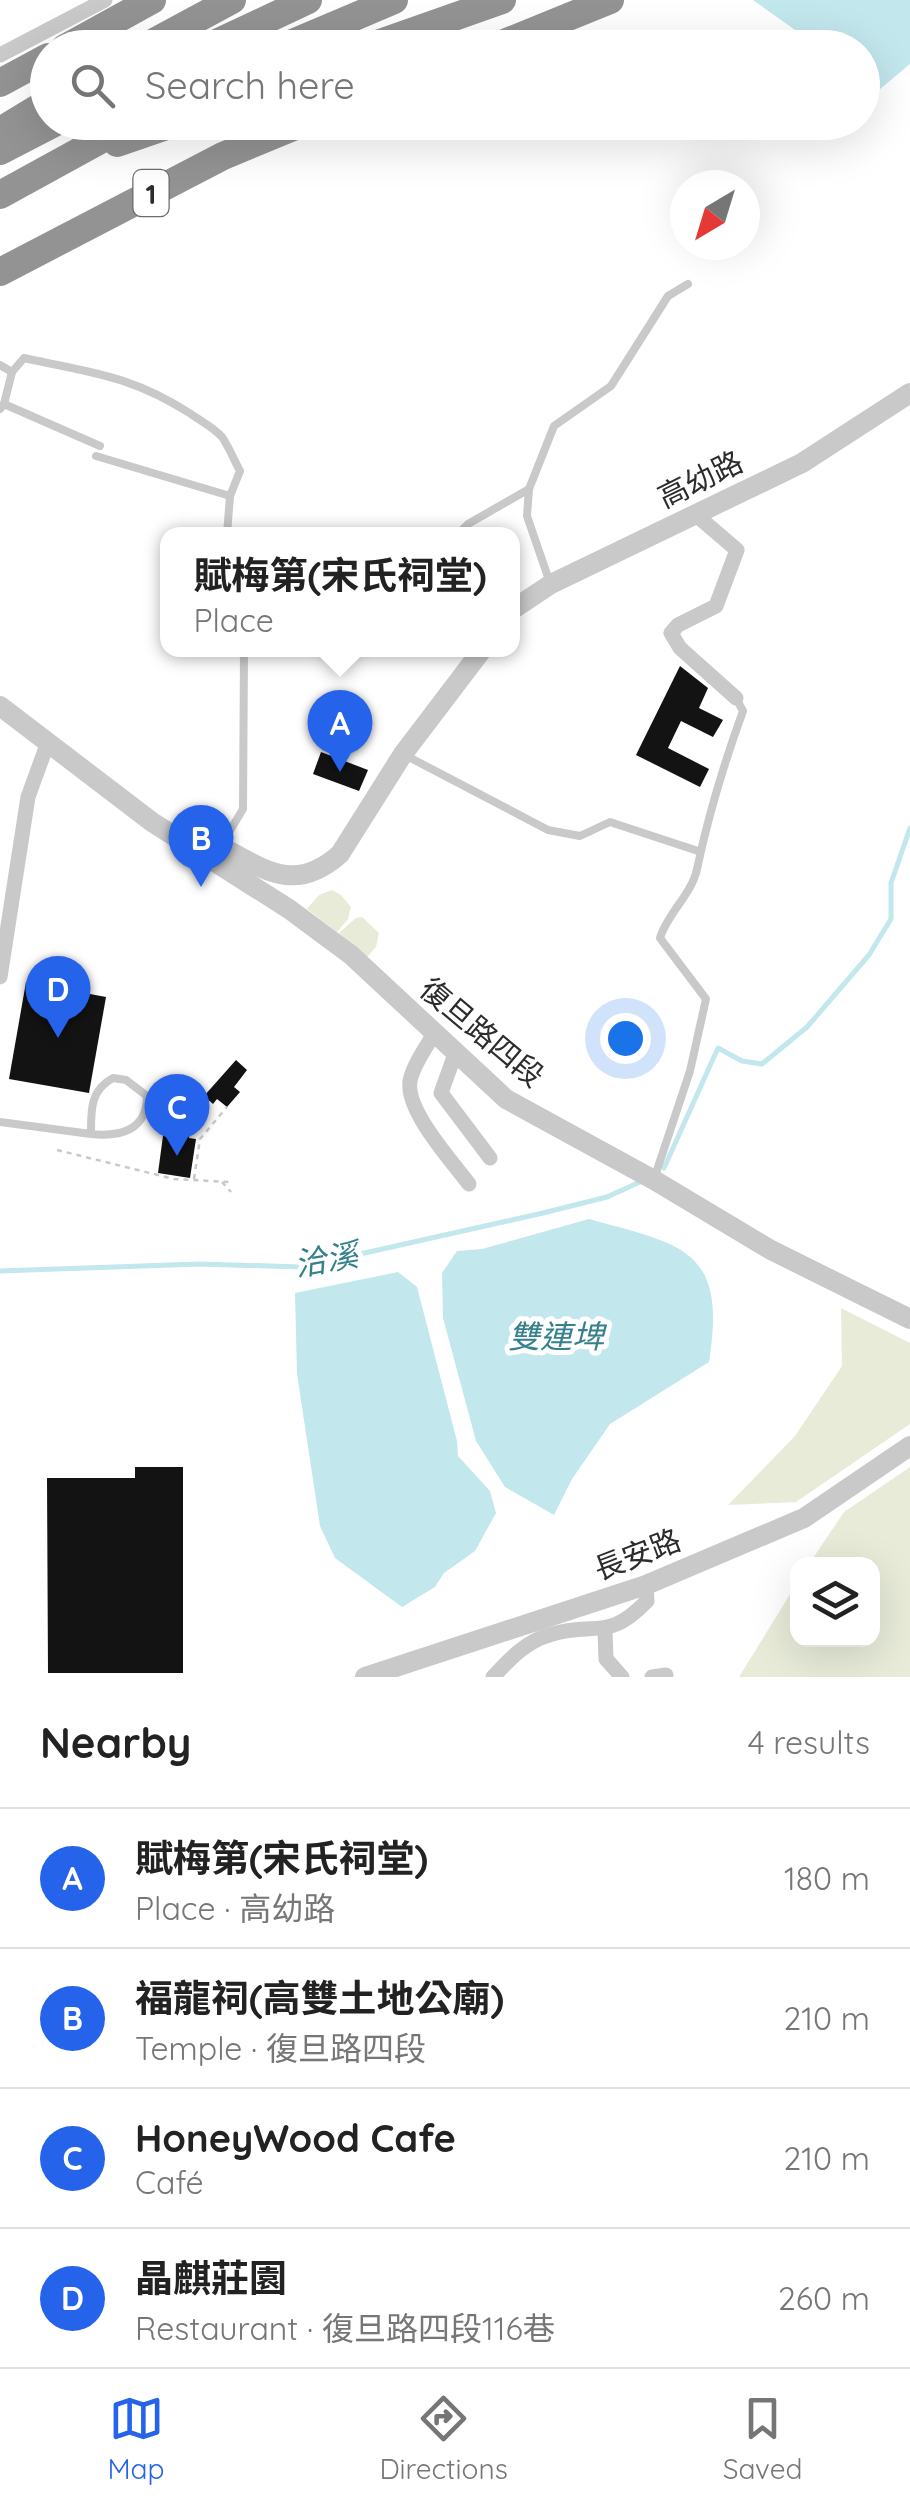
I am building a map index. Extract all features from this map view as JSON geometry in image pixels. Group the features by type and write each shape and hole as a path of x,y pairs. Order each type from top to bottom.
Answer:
{"highway":[{"path":"98,30 152,0"},
{"path":"176,30 232,0"},
{"path":"244,30 308,0"},
{"path":"323,30 394,0"},
{"path":"417,30 502,0"},
{"path":"536,30 610,0"},
{"path":"0,83 30,67"},
{"path":"0,130 30,112"},
{"path":"0,152 30,136"},
{"name":"1","path":"0,195 99,140"},
{"path":"54,164 125,140"},
{"name":"1","path":"0,272 222,156 261,140"}],"street":[{"path":"48,30 105,0"},
{"path":"0,55 30,39"},
{"name":"高幼路","path":"520,605 551,584 802,463 909,397"},
{"path":"695,514 737,550 716,606 678,624 671,633 680,648 736,698"},
{"path":"212,852 273,874 298,877 319,871 340,854 403,754 477,657"},
{"name":"復旦路四段","path":"0,706 289,908 350,956 506,1099 770,1250 910,1319"},
{"path":"0,977 28,797 48,742"},
{"path":"432,1034 410,1079 410,1096 469,1184"},
{"path":"455,1054 441,1093 490,1158"},
{"name":"長安路","path":"365,1677 646,1585 804,1518 910,1446"},
{"path":"493,1677 518,1651 545,1636 586,1627 604,1631 629,1620 647,1602 646,1585"},
{"path":"604,1631 606,1660 622,1677"}],"lane":[{"path":"551,584 528,516 529,489 554,426 611,386 668,296 688,284"},
{"path":"227,527 230,496 240,471 224,440 212,427 167,398 119,378 24,358 12,372 2,406 98,451 230,496"},
{"path":"0,365 12,372"},
{"path":"465,527 529,489"},
{"path":"212,852 243,809 244,657"},
{"path":"654,1182 690,1071 706,1000 660,938 697,872 698,851 744,711 736,698"},
{"path":"403,754 548,830 580,836 610,822 698,851"},
{"path":"0,1122 91,1134 126,1133 140,1124 147,1109 147,1096 126,1080 112,1078 100,1084 91,1106 91,1134"}],"path":[{"path":"194,1180 200,1140 226,1106"},
{"path":"91,1134 92,1159"},
{"path":"57,1150 174,1179 229,1182"},
{"path":"222,1182 231,1192"}],"green space":[{"path":"332,890 351,907 348,919 337,932 307,909 319,895"},
{"path":"362,917 379,933 376,947 366,958 339,933"},
{"path":"841,1308 910,1343 910,1424 796,1502 728,1505 795,1436 842,1366"},
{"path":"910,1467 910,1677 739,1677 790,1594 790,1647 880,1647 880,1557 814,1557 844,1512"}],"water":[{"path":"753,0 910,0 910,64 880,89 880,30 795,30"},
{"name":"雙連埤","path":"589,1219 650,1236 691,1258 704,1274 711,1296 709,1362 610,1424 572,1479 554,1515 505,1487 476,1441 443,1318 442,1273 457,1251 482,1249"},
{"name":"雙連埤","path":"398,1272 417,1287 458,1456 490,1491 496,1513 475,1551 444,1573 435,1587 402,1607 335,1558 320,1526 297,1374 295,1293"}],"building":[{"path":"680,666 708,688 699,708 723,720 713,737 681,721 668,748 709,769 700,787 636,755"},
{"path":"321,752 368,770 359,791 313,774"},
{"path":"26,982 106,997 89,1093 9,1079"},
{"path":"236,1060 247,1070 234,1087 240,1092 227,1107 217,1099 213,1104 204,1096"},
{"path":"167,1106 193,1110 189,1138 196,1139 190,1178 158,1173"},
{"path":"135,1467 183,1467 183,1673 48,1673 47,1478 135,1478"}],"waterway":[{"name":"洽溪","path":"664,1168 718,1048 742,1061 762,1064 807,1027 869,955 891,919 891,883 910,828"},
{"name":"洽溪","path":"0,1271 199,1264 302,1267 607,1197 642,1181"}],"place":[{"name":"賦梅第(宋氏祠堂)","path":"340,772"},
{"name":"福龍祠(高雙土地公廟)","path":"201,887"},
{"name":"晶麒莊園","path":"58,1038"},
{"name":"HoneyWood Cafe","path":"177,1156"}]}
